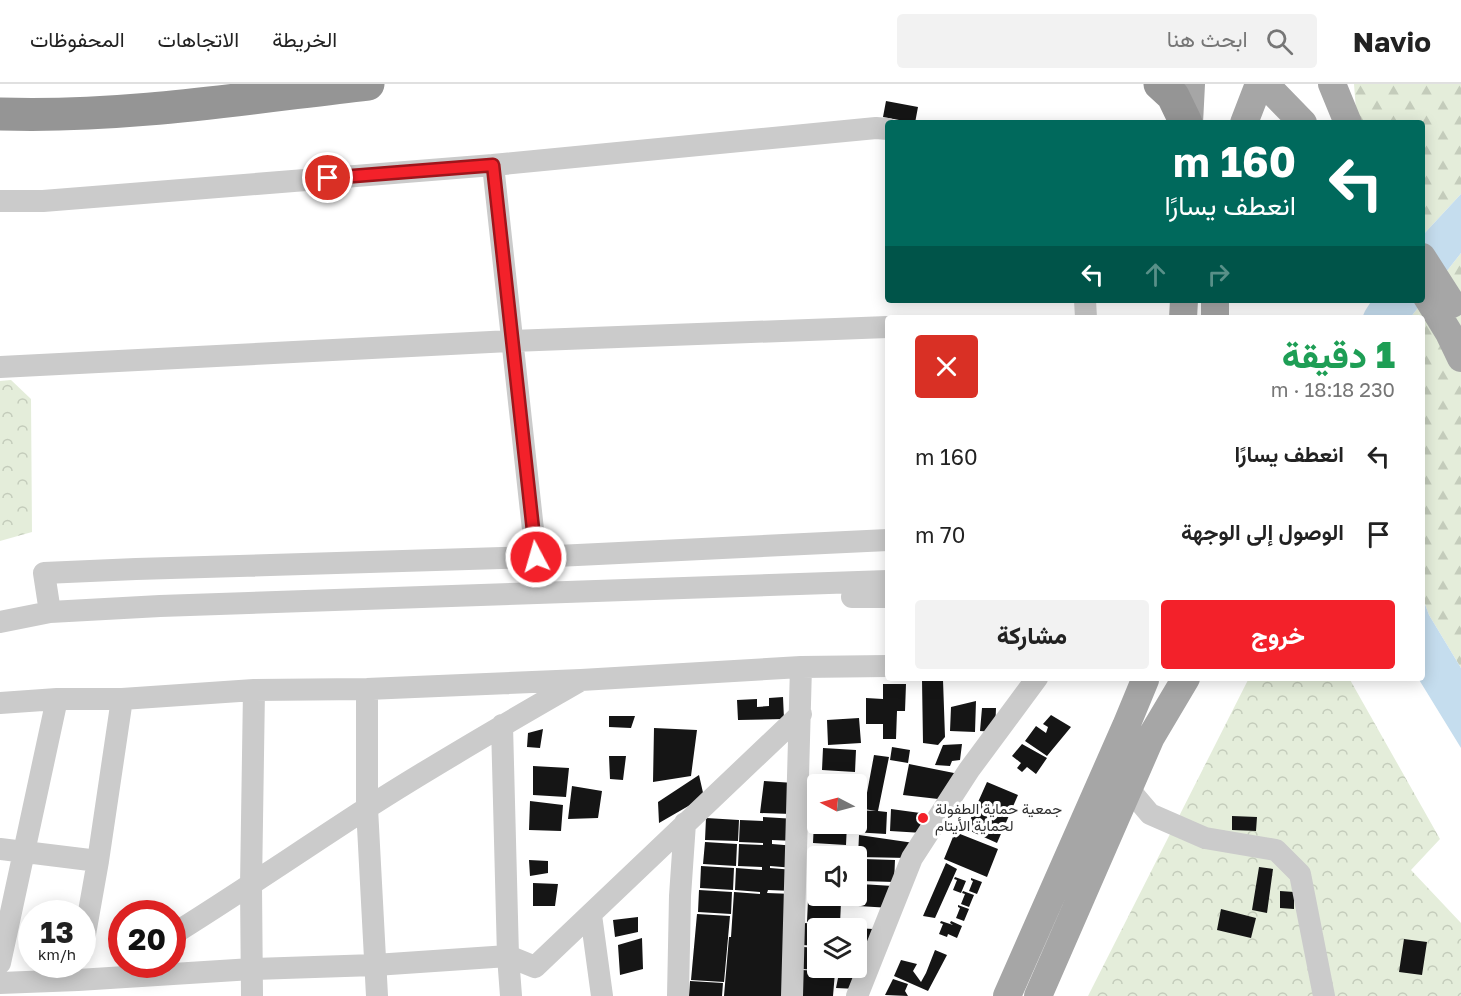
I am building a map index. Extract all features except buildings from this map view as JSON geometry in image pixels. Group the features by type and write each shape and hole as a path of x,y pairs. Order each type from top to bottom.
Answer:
{"highway":[{"path":"0,114 34,115 150,109 368,84"},
{"path":"1160,84 1173,96 1185,120"}],"main road":[{"path":"1187,120 1191,84"},
{"path":"1245,120 1259,84"},
{"path":"1265,84 1300,120"},
{"path":"1332,84 1347,120"},
{"path":"1425,264 1457,337"},
{"path":"1425,293 1457,337"},
{"path":"1007,996 1126,726 1143,681"},
{"path":"1154,681 1163,683 1175,681"},
{"path":"1038,996 1151,737 1184,681"}],"street":[{"path":"0,201 43,201 493,165 885,129"},
{"path":"493,165 536,557"},
{"path":"0,367 512,341 885,327"},
{"path":"50,612 44,573 536,557 885,540"},
{"path":"0,622 50,612 172,605 885,581"},
{"path":"0,633 66,624 885,597"},
{"path":"0,703 57,699 122,699 254,690 367,689 581,680 801,667 885,666"},
{"path":"792,996 801,667"},
{"path":"186,926 251,886 367,808 502,725 581,680"},
{"path":"857,996 912,858 969,770 1034,681"},
{"path":"367,689 367,808 377,996"},
{"path":"252,996 254,690"},
{"path":"57,699 0,980 77,980 508,956 535,967 801,714"},
{"path":"91,900 122,699"},
{"path":"502,725 511,996"},
{"path":"1128,788 1150,814 1205,838 1276,850 1300,874 1324,996"},
{"path":"678,996 680,896 685,823"},
{"path":"0,849 98,861"},
{"path":"591,915 602,996"}],"green space":[{"path":"1354,84 1461,84 1461,194 1425,233 1425,120 1357,120"},
{"path":"1461,253 1461,668 1429,615 1425,604 1425,315 1412,315 1422,303 1425,303 1425,299"},
{"path":"11,380 31,399 32,532 0,541 0,381"},
{"path":"1247,681 1351,681 1440,839 1411,870 1461,923 1461,996 1088,996"}],"water":[{"path":"1461,194 1461,253 1425,299 1425,233"},
{"path":"1370,303 1422,303 1412,315 1363,315"},
{"path":"1425,604 1429,615 1461,668 1461,748 1420,681 1425,681"}],"place":[{"name":"جمعية حماية الطفولة لحماية الأيتام","path":"923,818"}],"route":[{"path":"328,178 493,165 536,557"}]}
